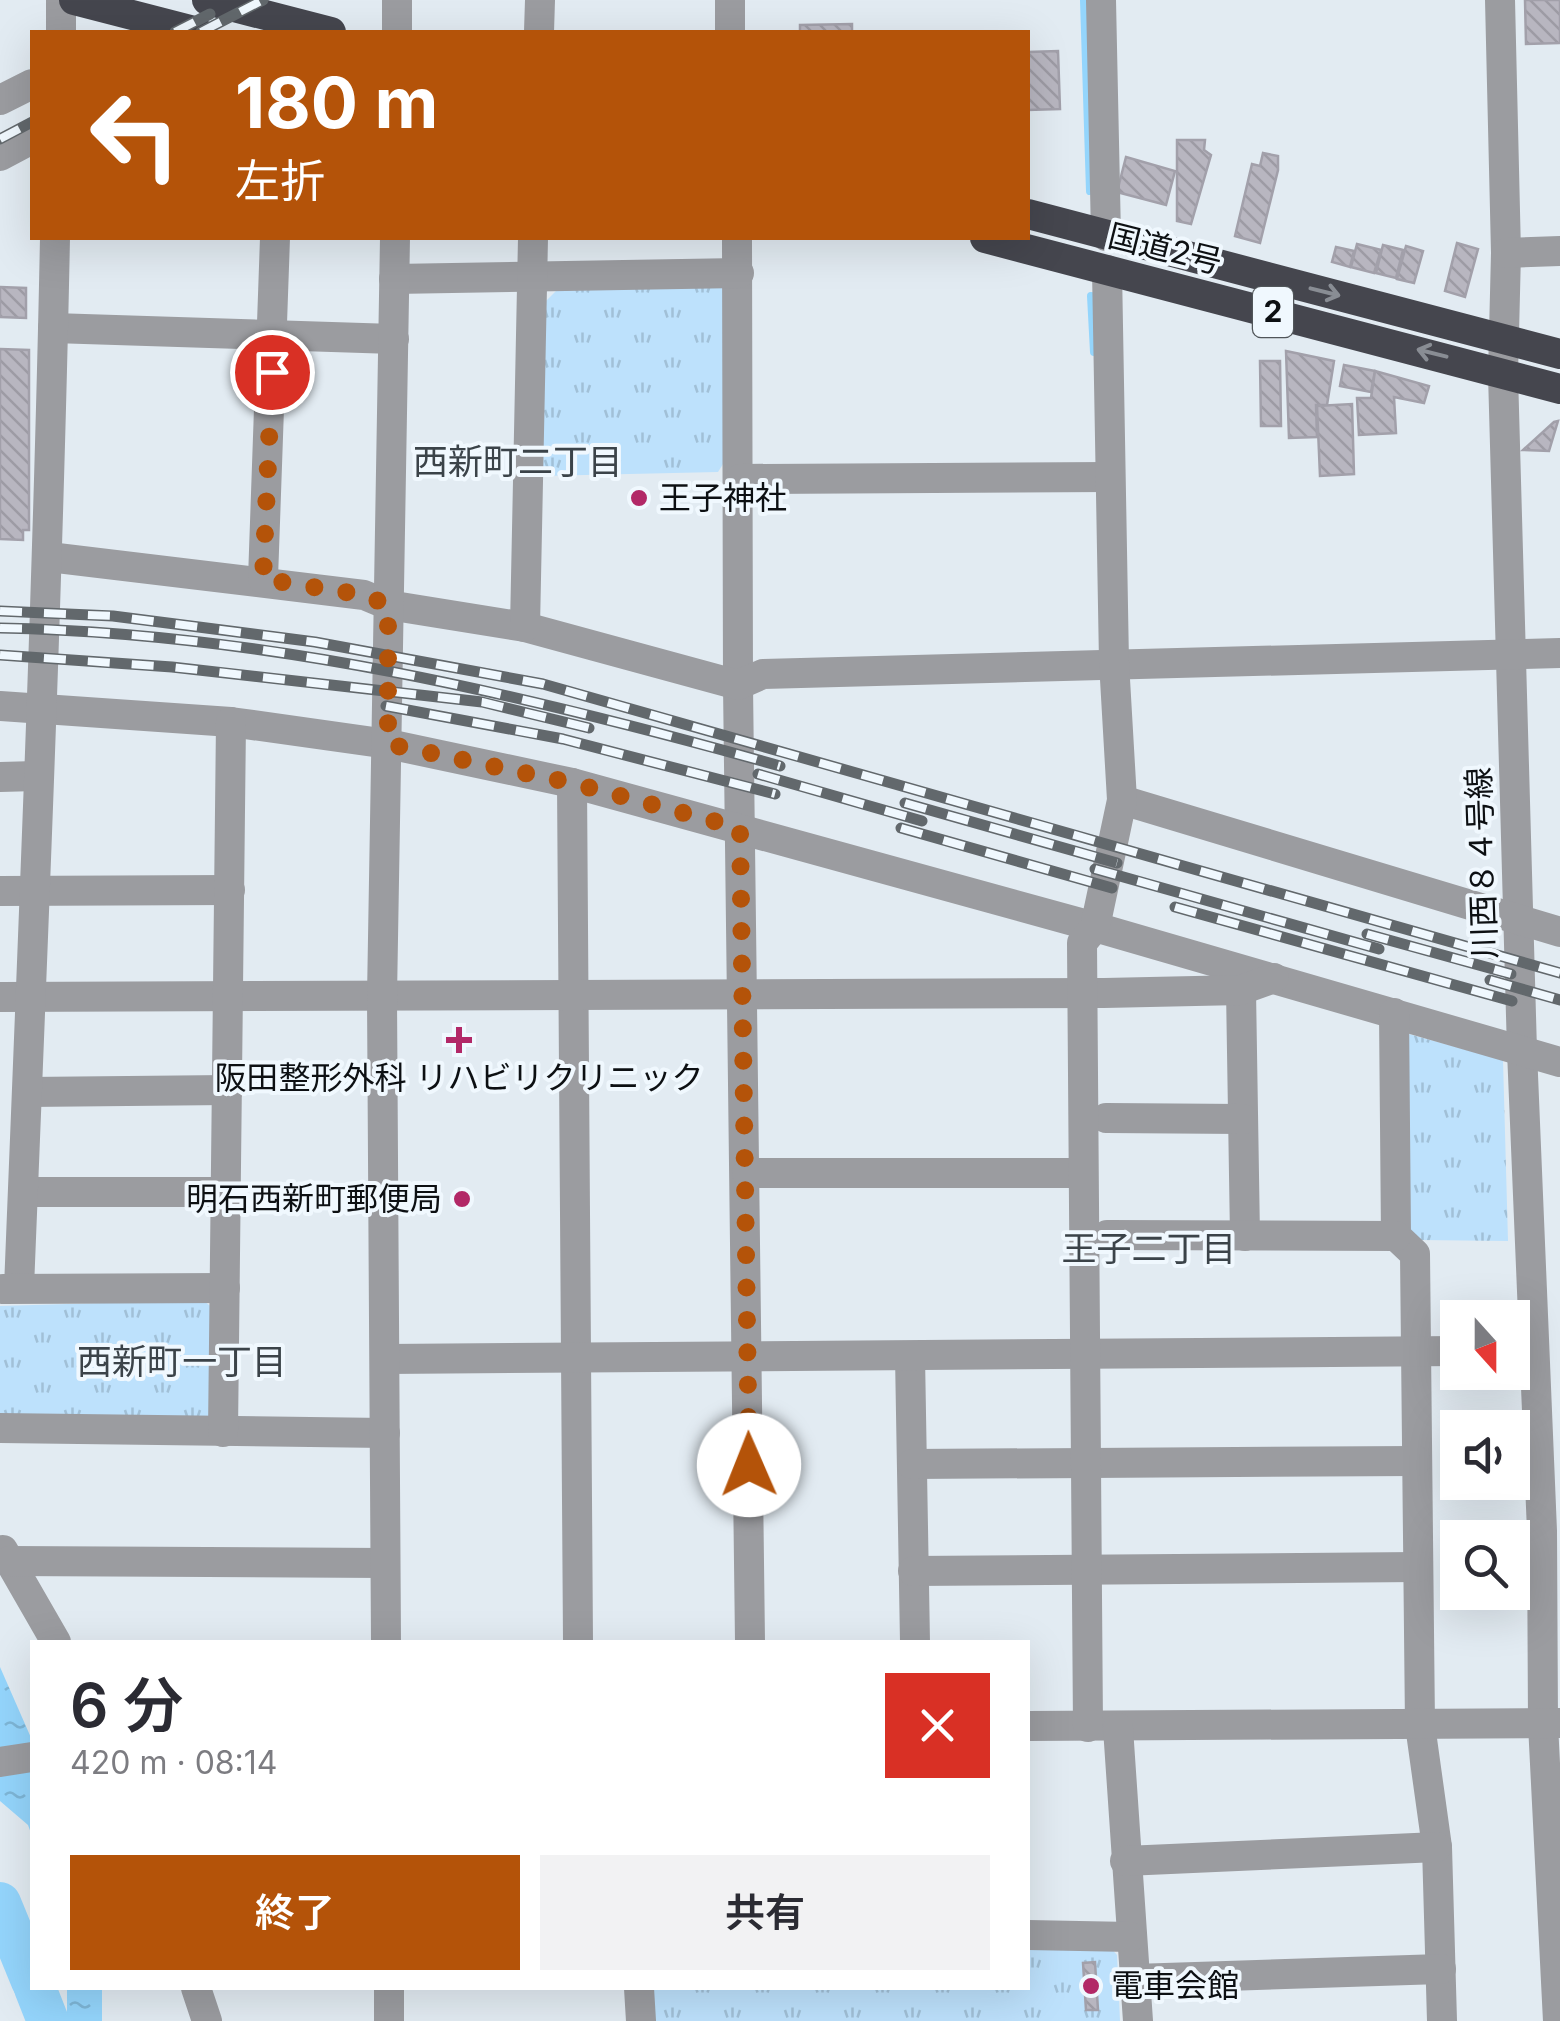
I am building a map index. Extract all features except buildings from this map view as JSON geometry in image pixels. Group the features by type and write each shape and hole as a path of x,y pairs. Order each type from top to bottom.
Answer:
{"highway":[{"path":"74,0 190,30"},
{"path":"213,1 323,30"},
{"name":"国道2号","path":"1030,215 1560,354"},
{"name":"国道2号","path":"993,240 1560,389"}],"street":[{"path":"61,30 62,0"},
{"path":"397,0 397,30"},
{"path":"540,0 540,30"},
{"path":"730,0 730,30"},
{"path":"1102,0 1106,236"},
{"name":"川西８４号線","path":"1500,0 1506,253 1503,374 1522,1051 1536,1351 1551,1531 1558,2021"},
{"path":"0,100 30,85"},
{"path":"0,156 30,139"},
{"path":"55,240 49,557 36,776 27,1092 12,1142 23,1192 10,1288 225,1288"},
{"path":"263,579 274,240"},
{"path":"386,1640 382,997 395,240"},
{"path":"525,627 533,240"},
{"path":"737,240 738,685 750,1640"},
{"path":"1506,253 1560,252"},
{"path":"1108,270 1109,477 1122,800 1095,927 1082,1173 1086,1568 1103,1728 1126,1862 1138,2021"},
{"path":"394,279 738,272"},
{"path":"53,328 394,339"},
{"path":"740,479 1109,477"},
{"path":"49,557 263,579 364,595 388,605 525,627 738,685 762,674 1560,653"},
{"path":"0,706 231,722 388,744 572,783 1095,927 1560,1062"},
{"path":"223,1432 231,722"},
{"path":"0,776 36,776"},
{"path":"572,783 572,1359 578,1640"},
{"path":"1122,800 1560,932"},
{"path":"0,890 230,890"},
{"path":"0,997 1092,993 1242,990 1274,978"},
{"path":"1242,990 1245,1236"},
{"path":"1394,1013 1396,1236"},
{"path":"27,1092 228,1090"},
{"path":"1106,1118 1243,1119"},
{"path":"747,1173 1082,1173"},
{"path":"23,1192 226,1192"},
{"path":"1107,1235 1396,1236 1415,1254 1420,1725 1437,1847 1442,2021"},
{"path":"386,1359 1440,1351"},
{"path":"910,1356 914,1640"},
{"path":"0,1428 384,1433"},
{"path":"912,1464 1085,1466 1416,1461"},
{"path":"5,1553 385,1563"},
{"path":"5,1553 55,1640"},
{"path":"913,1571 1418,1568"},
{"path":"1030,1726 1551,1723"},
{"path":"0,1762 30,1757"},
{"path":"1126,1862 1437,1847"},
{"path":"1030,1935 1130,1937"},
{"path":"1134,1979 1440,1968"},
{"path":"197,1990 207,2021"},
{"path":"389,1990 390,2021"},
{"path":"640,1990 641,2021"}],"green space":[{"path":"724,285 725,461 718,472 541,476 546,301 557,290"},
{"path":"1405,1033 1503,1060 1508,1241 1419,1240 1409,1230"},
{"path":"203,1300 216,1311 212,1415 202,1423 0,1419 0,1306"},
{"path":"1030,1946 1109,1946 1117,1955 1120,2021 651,2021 650,1990 1030,1990"}],"water":[{"path":"0,1667 30,1735 30,1830 0,1801"},
{"path":"67,1990 102,1990 102,2021 67,2021"}],"waterway":[{"path":"1084,0 1090,191"},
{"path":"1091,296 1094,352"},
{"path":"0,1903 30,1976"},
{"path":"36,1990 48,2021"}],"railway":[{"path":"205,30 263,0"},
{"path":"179,30 210,14"},
{"path":"0,139 30,123"},
{"path":"0,611 113,616 315,642 543,684 1560,973"},
{"path":"0,628 198,642 394,672 588,715 780,766"},
{"path":"0,655 172,667 482,702 589,728"},
{"path":"386,706 563,739 775,794"},
{"path":"758,774 922,821"},
{"path":"905,803 1117,863"},
{"path":"901,828 1112,888"},
{"path":"1095,869 1379,949"},
{"path":"1175,907 1512,1001"},
{"path":"1367,934 1511,974"},
{"path":"1490,980 1560,1000"}],"place":[{"name":"王子神社","path":"639,498"},
{"name":"阪田整形外科 リハビリクリニック","path":"459,1040"},
{"name":"明石西新町郵便局","path":"462,1199"},
{"name":"電車会館","path":"1091,1986"}],"district":[{"name":"西新町二丁目","path":"518,462"},
{"name":"王子二丁目","path":"1149,1249"},
{"name":"西新町一丁目","path":"182,1362"}],"route":[{"path":"272,372 263,579 364,595 388,605 388,744 572,783 740,828 749,1465"}]}
